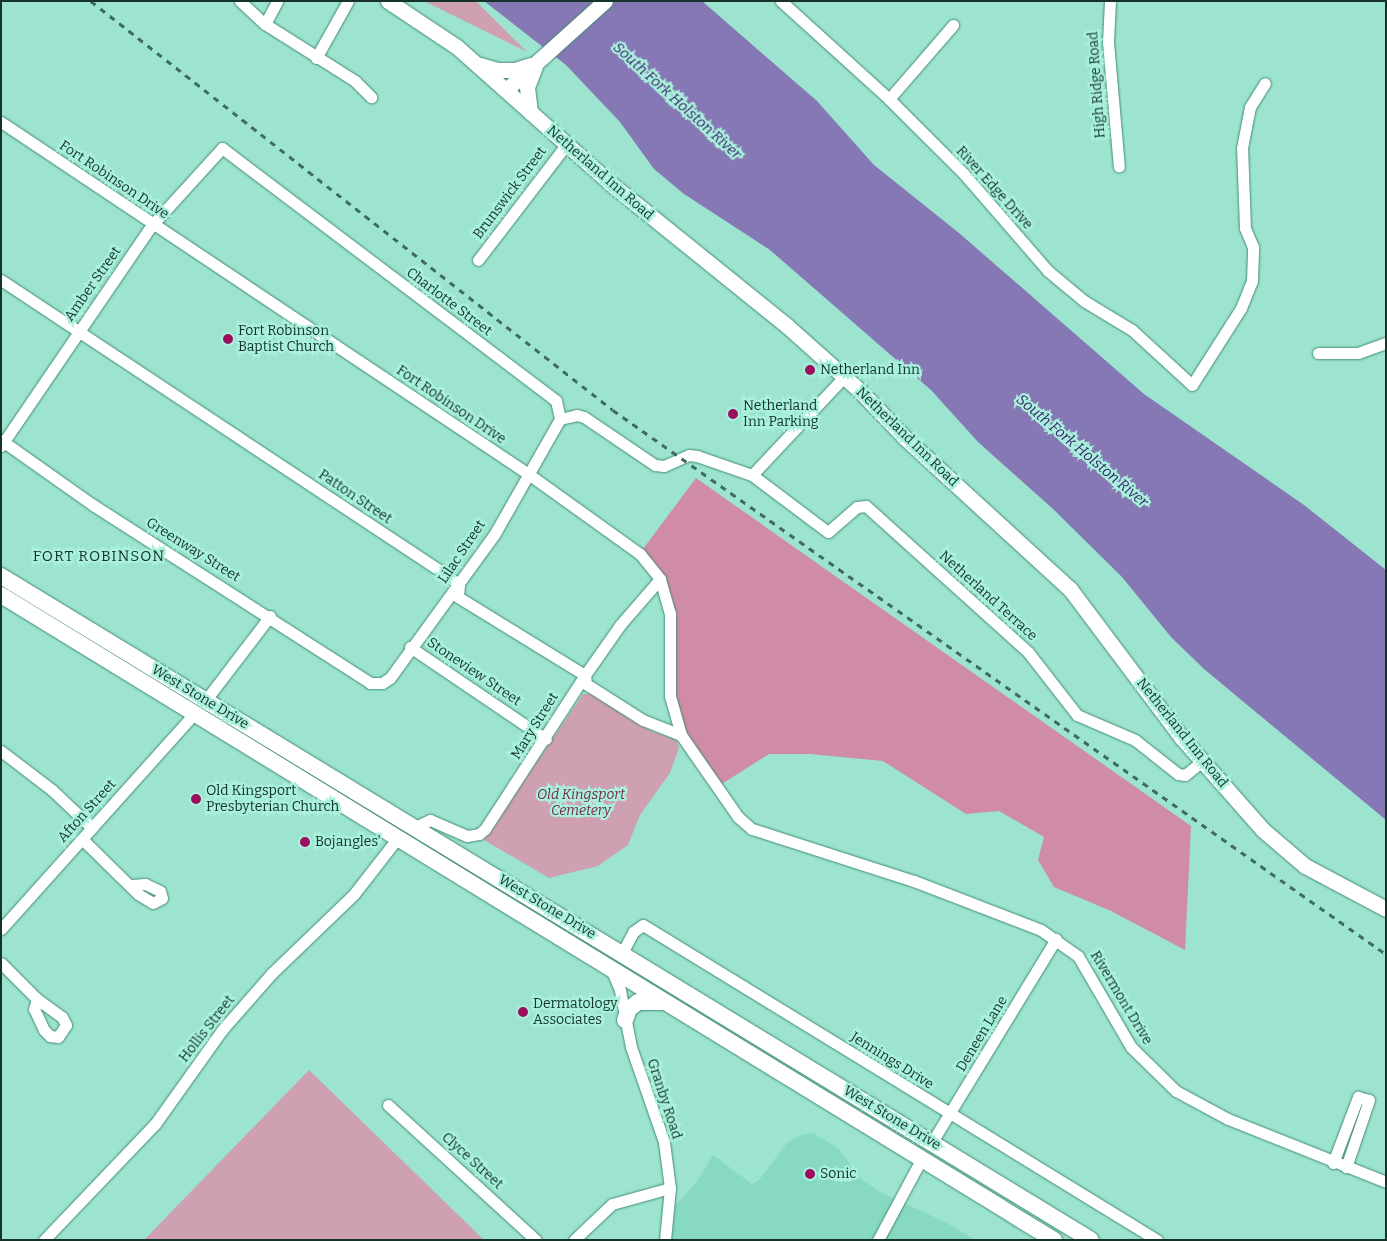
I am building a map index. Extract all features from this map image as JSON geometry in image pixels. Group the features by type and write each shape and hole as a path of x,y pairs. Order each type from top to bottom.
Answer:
{"highway":[{"name":"West Stone Drive","path":"1,576 1091,1240"},
{"name":"West Stone Drive","path":"1,595 396,840 922,1158 1054,1240"},
{"path":"194,713 206,701"},
{"path":"276,743 274,754 280,767"},
{"path":"396,840 415,827"},
{"path":"612,971 622,953"},
{"path":"625,1020 629,1009 638,1002 666,1003"},
{"path":"922,1158 932,1142"}],"main road":[{"name":"Netherland Inn Road","path":"388,1 439,33 474,61 566,145 844,377 911,444 1070,590 1159,709 1202,761 1286,851 1326,879 1386,909"},
{"path":"506,90 605,1"},
{"path":"474,61 497,70 532,66"},
{"path":"530,112 526,87 532,66"}],"street":[{"path":"240,1 265,24 355,81 371,97"},
{"path":"265,24 277,1"},
{"path":"316,58 348,1"},
{"name":"River Edge Drive","path":"782,1 889,99 964,174 1048,271 1084,300 1132,330 1192,385 1223,340 1241,308 1252,281 1253,246 1245,228 1242,142 1250,108 1264,83"},
{"name":"High Ridge Road","path":"1110,1 1108,42 1119,167"},
{"path":"889,99 953,25"},
{"name":"Fort Robinson Drive","path":"1,122 152,225 527,473 640,554 660,580 670,613 670,696 681,734 738,817"},
{"name":"Brunswick Street","path":"478,260 566,145"},
{"name":"Amber Street","path":"2,442 152,225 222,148"},
{"name":"Charlotte Street","path":"222,148 556,402 560,420"},
{"name":"Patton Street","path":"1,280 459,584"},
{"path":"1318,353 1358,353 1386,343"},
{"path":"560,420 577,415 584,418 655,465 664,466 682,458 697,456 752,475 844,377"},
{"name":"Lilac Street","path":"370,683 382,683 390,678 410,648 459,584 494,535 527,473 560,420"},
{"name":"Greenway Street","path":"2,442 93,504 270,616 370,683"},
{"name":"Netherland Terrace","path":"752,475 828,532 857,507 866,506 1028,652 1077,715 1135,740 1178,774 1185,775 1202,761"},
{"name":"Mary Street","path":"415,827 430,820 467,836 479,834 490,822 585,675 620,625 660,580"},
{"path":"459,584 458,597 585,675 586,684 643,720 681,734"},
{"path":"206,701 270,616"},
{"name":"Stoneview Street","path":"410,648 546,738"},
{"name":"Afton Street","path":"3,924 92,828 194,713"},
{"path":"1,752 52,790 92,828"},
{"name":"Rivermont Drive","path":"738,817 752,829 768,836 914,880 1025,922 1056,940 1078,956 1131,1046 1159,1078 1210,1111 1333,1163 1386,1182"},
{"path":"82,839 131,885"},
{"name":"Hollis Street","path":"44,1240 155,1124 222,1030 271,974 354,894 396,840"},
{"name":"Jennings Drive","path":"622,953 633,932 643,925 1157,1240"},
{"name":"Deneen Lane","path":"932,1142 951,1114 1056,940"},
{"path":"1,964 37,999"},
{"name":"Granby Road","path":"612,971 620,990 625,1020 664,1142 670,1188 665,1240"},
{"path":"1333,1163 1358,1097 1369,1100 1346,1167"},
{"name":"Clyce Street","path":"388,1105 536,1240"},
{"path":"878,1240 922,1158"},
{"path":"574,1240 612,1204 670,1188"}],"shaded area":[{"path":"696,478 1191,826 1185,950 1111,911 1054,887 1038,860 1044,837 999,811 966,814 883,761 810,754 769,754 717,787 674,715 670,613 643,549"},
{"path":"813,1133 839,1149 859,1177 880,1192 947,1223 975,1240 672,1240 675,1206 698,1180 713,1155 752,1184 759,1180 787,1143 801,1135"}],"green space":[{"path":"424,1 476,1 527,52"},
{"name":"Old Kingsport Cemetery","path":"583,694 593,694 651,731 676,740 679,748 670,773 640,815 628,845 598,866 549,878 484,840"},
{"path":"309,1070 484,1240 144,1240"}],"water":[{"name":"South Fork Holston River","path":"484,1 702,1 817,101 874,165 959,233 1144,394 1304,505 1386,570 1386,820 1204,669 1171,637 1122,577 1052,508 978,442 931,390 770,250 684,194 654,169 620,122 566,65"}],"railway":[{"path":"91,1 613,410 1386,954"}],"place":[{"name":"Fort Robinson Baptist Church","path":"228,339"},
{"name":"Netherland Inn","path":"810,370"},
{"name":"Netherland Inn Parking","path":"733,414"},
{"name":"Old Kingsport Presbyterian Church","path":"196,799"},
{"name":"Bojangles'","path":"305,842"},
{"name":"Dermatology Associates","path":"523,1012"},
{"name":"Sonic","path":"810,1174"}],"district":[{"name":"FORT ROBINSON","path":"99,557"}]}
